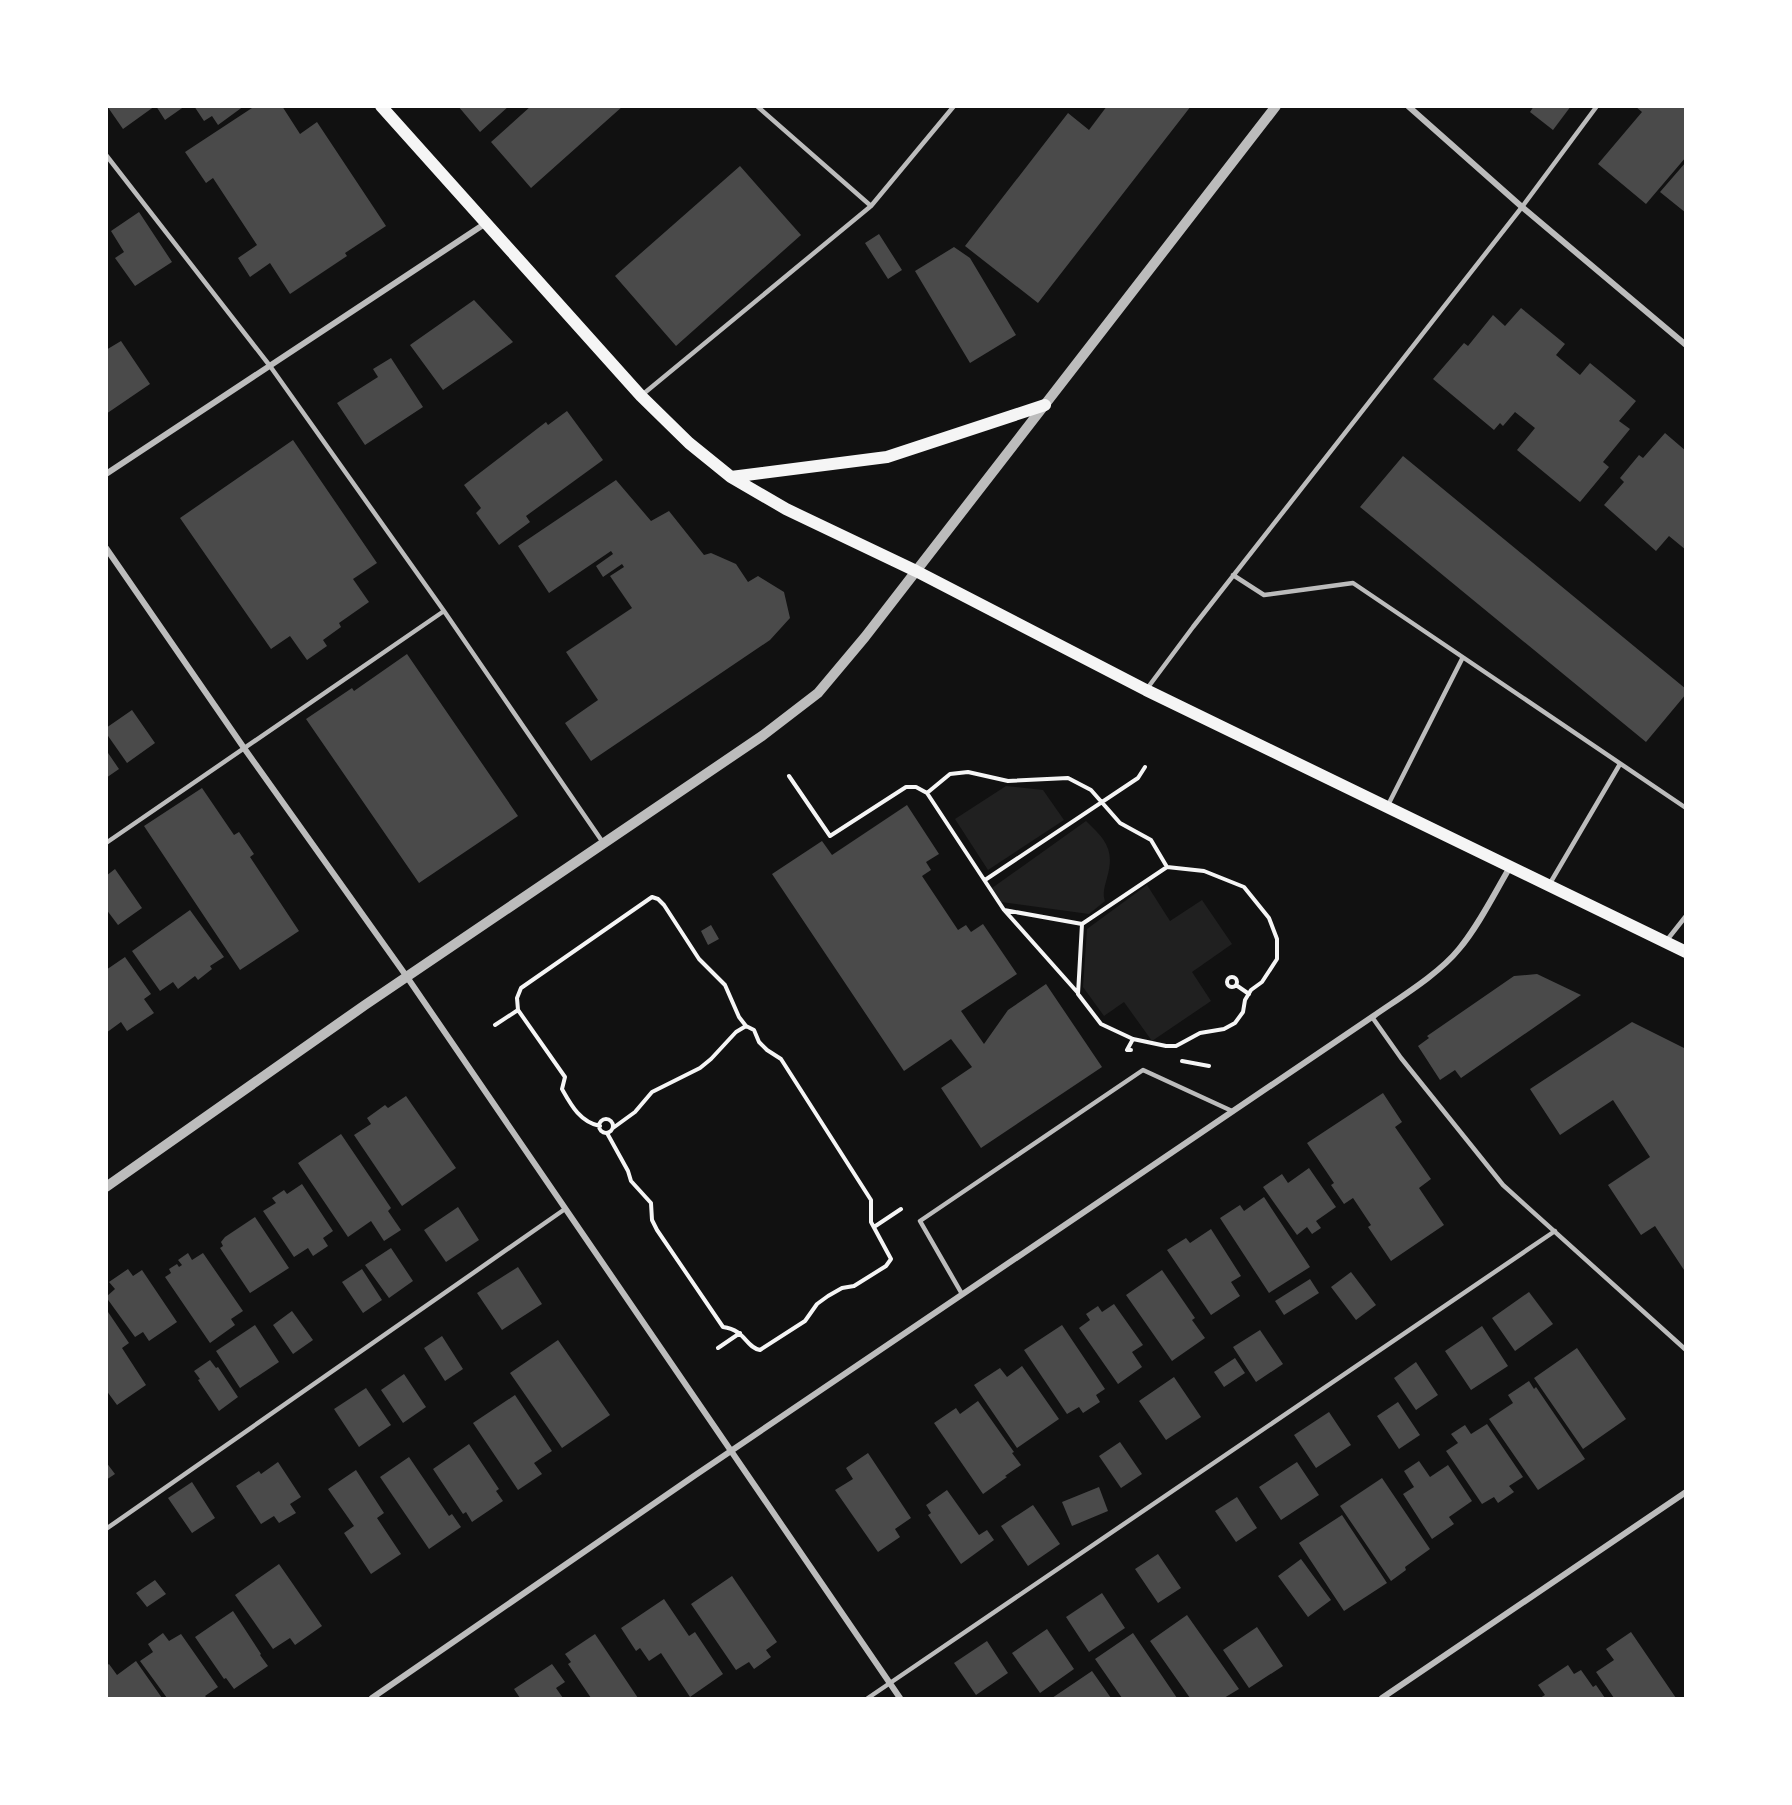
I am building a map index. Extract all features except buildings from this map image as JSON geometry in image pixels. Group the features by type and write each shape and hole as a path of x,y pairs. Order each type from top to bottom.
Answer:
{"main road":[{"path":"381,106 641,396 689,443 731,477 786,509 916,571 1146,690 1686,952"},
{"path":"731,477 887,457 1045,405"}],"street":[{"path":"106,1187 406,977 762,736 818,693 865,637 1276,106"},
{"path":"1408,106 1521,207 1686,345"},
{"path":"106,474 486,223"},
{"path":"106,548 406,977 900,1698"},
{"path":"372,1698 730,1451 1372,1017 1446,963 1460,949 1510,866"},
{"path":"1382,1698 1686,1492"}],"lane":[{"path":"757,106 871,206"},
{"path":"641,396 871,206 954,106"},
{"path":"1146,690 1597,106"},
{"path":"106,155 270,366 444,611 604,844"},
{"path":"1233,575 1264,595 1353,583 1462,659 1686,808"},
{"path":"106,843 444,611"},
{"path":"1388,807 1462,659"},
{"path":"1549,885 1620,764"},
{"path":"1665,942 1686,916"},
{"path":"1372,1017 1401,1058 1503,1185 1686,1350"},
{"path":"962,1294 920,1221 1133,1076 1143,1070 1232,1111"},
{"path":"106,1529 566,1209"},
{"path":"868,1698 1555,1231"}],"path":[{"path":"985,880 1138,778 1145,767"},
{"path":"927,793 950,774 968,772 1008,781 1068,778 1091,790 1120,823 1150,840 1167,867"},
{"path":"789,776 830,836 906,787 916,787 927,793 1004,910 1078,994 1101,1024 1132,1039 1176,1046 1200,1033 1224,1029 1235,1023 1243,1012 1251,990 1262,982 1277,959 1277,939 1269,918 1244,887 1204,871 1167,867 1082,924 1004,910"},
{"path":"600,1126 584,1120 572,1105 562,1089 565,1077 518,1010 517,998 521,988 652,897 658,898 699,958 725,985 739,1017 746,1026 754,1030 759,1042 781,1059 871,1200 871,1222 891,1259 886,1266 854,1286 842,1288 828,1296 817,1304 805,1321 760,1350 754,1348 735,1328 723,1326 657,1230 652,1220 651,1203 632,1181 607,1133 600,1130 603,1120 608,1119 613,1124 613,1128"},
{"path":"1078,994 1082,924"},
{"path":"1236,985 1249,994"},
{"path":"495,1025 518,1010"},
{"path":"607,1133 634,1112 652,1092 700,1068 736,1032 746,1026"},
{"path":"1132,1039 1127,1050 1133,1051"},
{"path":"1176,1060 1209,1066"},
{"path":"718,1348 740,1333"}],"shaded area":[{"path":"1006,786 1043,790 1064,820 988,870 955,819"},
{"path":"1086,821 1104,840 1109,853 1105,901 1089,914 1001,902 992,888"},
{"path":"1147,885 1170,921 1202,900 1232,944 1192,972 1211,1001 1152,1041 1124,1002 1104,1016 1083,987 1087,929"}]}
